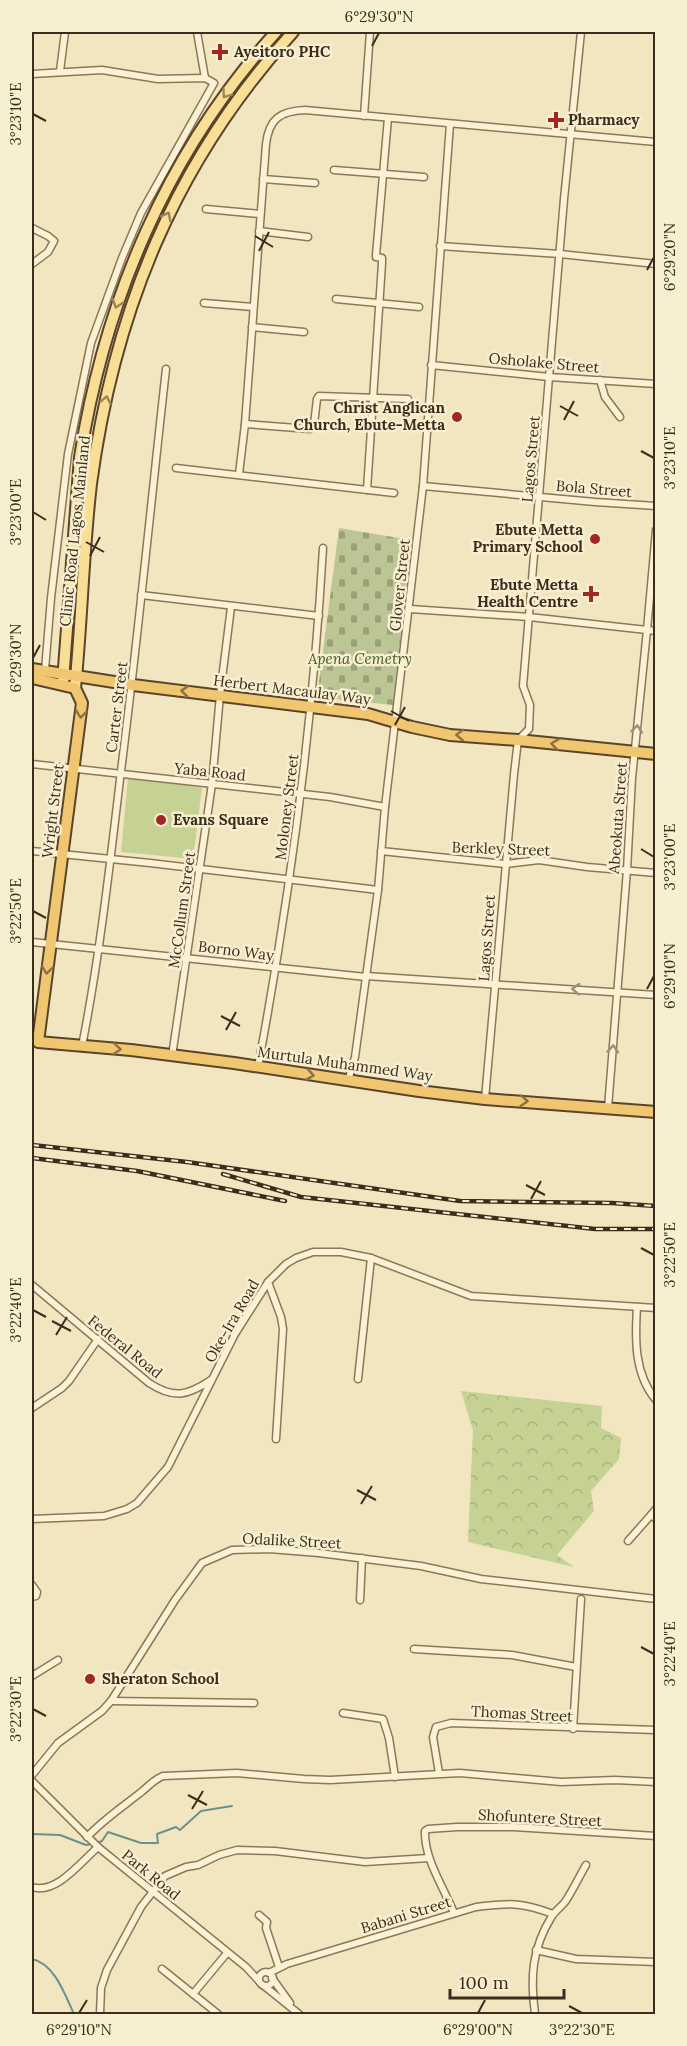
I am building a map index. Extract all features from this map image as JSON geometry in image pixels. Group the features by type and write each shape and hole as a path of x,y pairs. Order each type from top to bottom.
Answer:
{"highway":[{"name":"Herbert Macaulay Way","path":"32,669 45,675"},
{"name":"Herbert Macaulay Way","path":"32,678 63,672 133,685 368,714 431,732 450,735 656,754"},
{"path":"45,675 75,688"},
{"name":"Wright Street","path":"35,1042 63,855 82,703 75,688"},
{"name":"Murtula Muhammed Way","path":"35,1042 131,1050 348,1082 485,1099 656,1112"}],"main road":[{"name":"Clinic Road Lagos Mainland","path":"63,684 80,457 93,386 126,274 177,169 240,74 276,32"},
{"name":"Clinic Road Lagos Mainland","path":"75,688 86,533 96,451 110,383 130,309 161,226 182,185 204,149 271,56 293,32"}],"street":[{"path":"60,71 65,32"},
{"path":"197,32 205,78"},
{"path":"364,116 370,32"},
{"name":"Lagos Street","path":"485,1099 518,740 529,729 530,705 523,686 581,32"},
{"path":"32,74 102,70 158,79 205,78 214,83 141,213 122,258 92,343 68,454 52,587 45,675"},
{"path":"239,474 267,134 275,120 282,114 305,110 656,142"},
{"path":"367,490 382,258 376,255 388,118"},
{"name":"Glover Street","path":"348,1082 355,1057 378,890 385,807 410,609 423,486 450,124"},
{"path":"334,170 424,177"},
{"path":"263,179 315,183"},
{"path":"206,209 260,214"},
{"path":"32,228 54,241 48,252 32,264"},
{"path":"259,231 308,237"},
{"path":"440,246 560,254 656,264"},
{"path":"336,299 419,306"},
{"path":"204,303 253,307"},
{"path":"252,327 304,332"},
{"name":"Osholake Street","path":"431,365 549,377 656,384"},
{"name":"Carter Street","path":"82,1046 112,859 133,685 166,369"},
{"path":"600,380 605,397 620,417"},
{"path":"244,424 310,429 314,424 319,396 408,399"},
{"path":"176,468 394,493"},
{"name":"Bola Street","path":"423,486 656,506"},
{"name":"Abeokuta Street","path":"608,1108 627,870 629,817 656,530"},
{"name":"Moloney Street","path":"258,1067 277,968 301,794 319,616 323,548"},
{"path":"141,595 319,616"},
{"name":"McCollum Street","path":"172,1056 212,784 231,607"},
{"path":"410,609 529,617 656,631"},
{"name":"Yaba Road","path":"32,764 301,794 385,807"},
{"path":"32,851 378,890"},
{"name":"Berkley Street","path":"381,851 505,864 539,860 656,873"},
{"name":"Borno Way","path":"32,942 50,946 366,977 656,995"},
{"name":"Oke-Ira Road","path":"32,1519 105,1516 137,1503 168,1467 235,1334 268,1282 286,1264 313,1252 341,1252 372,1258 471,1296 656,1308"},
{"path":"358,1379 372,1258"},
{"path":"268,1282 283,1329 276,1439"},
{"name":"Federal Road","path":"32,1285 149,1383 163,1392 178,1395 194,1391 212,1379"},
{"path":"637,1307 638,1360 643,1378 656,1400"},
{"path":"32,1408 69,1381 98,1339"},
{"path":"628,1541 653,1517 656,1509"},
{"name":"Odalike Street","path":"32,1775 58,1743 102,1711 111,1701 175,1600 202,1563 232,1550 269,1549 319,1553 421,1566 481,1579 656,1599"},
{"path":"360,1600 362,1558"},
{"path":"32,1585 37,1592 36,1596 32,1597"},
{"path":"573,1729 581,1599"},
{"path":"414,1649 512,1655 576,1667"},
{"path":"32,1676 58,1660"},
{"path":"111,1701 254,1703"},
{"path":"343,1713 383,1719 389,1738 395,1777"},
{"name":"Thomas Street","path":"439,1773 433,1737 439,1725 656,1730"},
{"path":"32,1887 42,1890 48,1888 67,1875 92,1842 102,1820 143,1791 154,1780 163,1776 237,1773 304,1779 395,1777 439,1773 561,1782 615,1780 656,1782"},
{"name":"Park Road","path":"32,1781 92,1842 246,1967 261,1983 299,2014"},
{"name":"Shofuntere Street","path":"429,1858 425,1831 437,1827 514,1827 656,1836"},
{"path":"100,2014 101,1988 107,1970 128,1929 152,1892 165,1876 198,1866 219,1855 237,1850 275,1851 365,1862 429,1858 454,1913"},
{"path":"535,2014 532,1989 536,1950 553,1914 564,1902 585,1865"},
{"name":"Babani Street","path":"269,1975 279,1966 476,1907 508,1903 529,1905 553,1914"},
{"path":"259,1915 267,1923 266,1928 279,1966"},
{"path":"536,1950 576,1959 656,1962"},
{"path":"193,1994 227,1953"},
{"path":"246,1967 269,1975 291,2007"},
{"path":"162,1969 218,2014"},
{"path":"261,1974 269,1975 269,1985 261,1983 261,1974"}],"green space":[{"name":"Apena Cemetry","path":"339,528 411,540 393,705 317,697"},
{"name":"Evans Square","path":"128,777 166,780 202,788 193,859 121,852"},
{"path":"461,1391 602,1406 601,1428 621,1438 619,1459 591,1491 594,1511 557,1555 574,1567 468,1542 473,1430"}],"waterway":[{"path":"97,1843 102,1841 108,1832 141,1843 158,1843 157,1834 176,1827 180,1830 201,1811 232,1806"},
{"path":"32,1834 60,1835 86,1845 91,1844"},
{"path":"32,1959 40,1962 53,1974 74,2014"}],"railway":[{"path":"32,1145 187,1162 460,1201 612,1203 656,1206"},
{"path":"32,1158 137,1171 285,1201"},
{"path":"223,1174 301,1197 595,1229 656,1229"}],"place":[{"name":"Ayeitoro PHC","path":"220,52"},
{"name":"Pharmacy","path":"556,120"},
{"name":"Christ Anglican Church, Ebute-Metta","path":"457,417"},
{"name":"Ebute Metta Primary School","path":"595,539"},
{"name":"Ebute Metta Health Centre","path":"591,594"},
{"name":"Evans Square","path":"161,820"},
{"name":"Sheraton School","path":"90,1679"}]}
